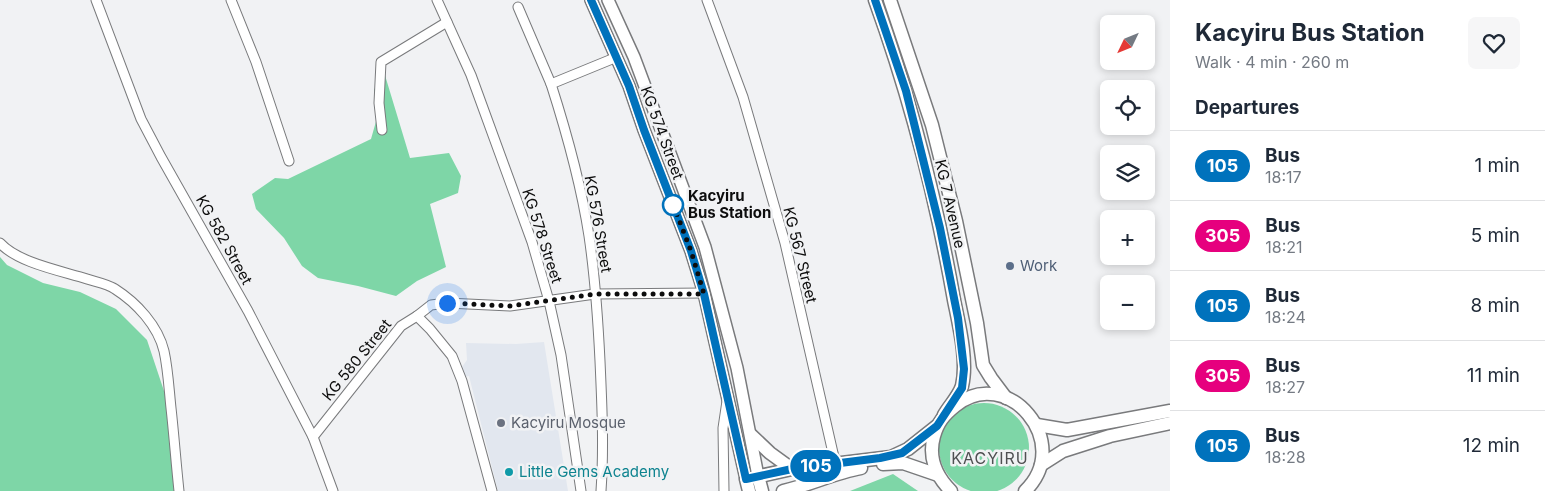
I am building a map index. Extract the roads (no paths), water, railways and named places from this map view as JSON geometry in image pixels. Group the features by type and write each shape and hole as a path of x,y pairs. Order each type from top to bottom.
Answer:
{"main road":[{"name":"KG 7 Avenue","path":"875,0 906,91 950,272 964,369 962,388 940,420"},
{"name":"KG 7 Avenue","path":"890,0 932,125 956,221 984,364 991,378 1006,398"},
{"path":"906,91 918,86"},
{"path":"783,491 797,489 838,468 902,453 962,400 973,395 983,394 1006,398 1019,404 1037,425 1042,445 1041,465 1035,478 1025,491"},
{"path":"1037,425 1067,430 1170,410"},
{"path":"940,420 932,445 933,464 942,482 951,491"},
{"path":"1041,465 1063,450 1110,436 1168,423"},
{"path":"751,435 770,453 792,469"},
{"path":"751,482 792,469 903,463 938,475"},
{"path":"751,482 762,491"}],"street":[{"name":"KG 582 Street","path":"96,0 141,119 248,311 313,437 332,491"},
{"path":"231,0 256,62 289,160"},
{"name":"KG 578 Street","path":"438,0 478,93 532,242 549,301 560,355 581,491"},
{"name":"KG 574 Street","path":"591,0 617,57 691,251 704,294 751,482"},
{"path":"608,0 634,56 705,248 737,368 751,435 751,482"},
{"name":"KG 567 Street","path":"707,0 743,97 785,243 838,468"},
{"name":"KG 576 Street","path":"518,7 551,84 567,134 589,236 595,294 603,426 601,491"},
{"path":"382,130 380,103 381,62 447,22"},
{"path":"551,84 617,57"},
{"path":"644,130 658,124"},
{"path":"0,243 6,249 45,267 115,289 140,309 159,336 163,350 179,491"},
{"path":"691,251 705,248"},
{"name":"KG 580 Street","path":"313,437 401,326 431,305 447,303 510,306 595,294 704,294"},
{"path":"417,316 452,356 462,381 492,491"},
{"name":"KG 574 Street","path":"724,491 723,428 728,395"}],"place":[{"name":"Kacyiru Bus Station","path":"673,205"},
{"name":"Work","path":"1010,266"},
{"name":"Kacyiru Mosque","path":"501,423"},
{"name":"Little Gems Academy","path":"509,472"}],"district":[{"name":"KACYIRU","path":"990,458"}]}
